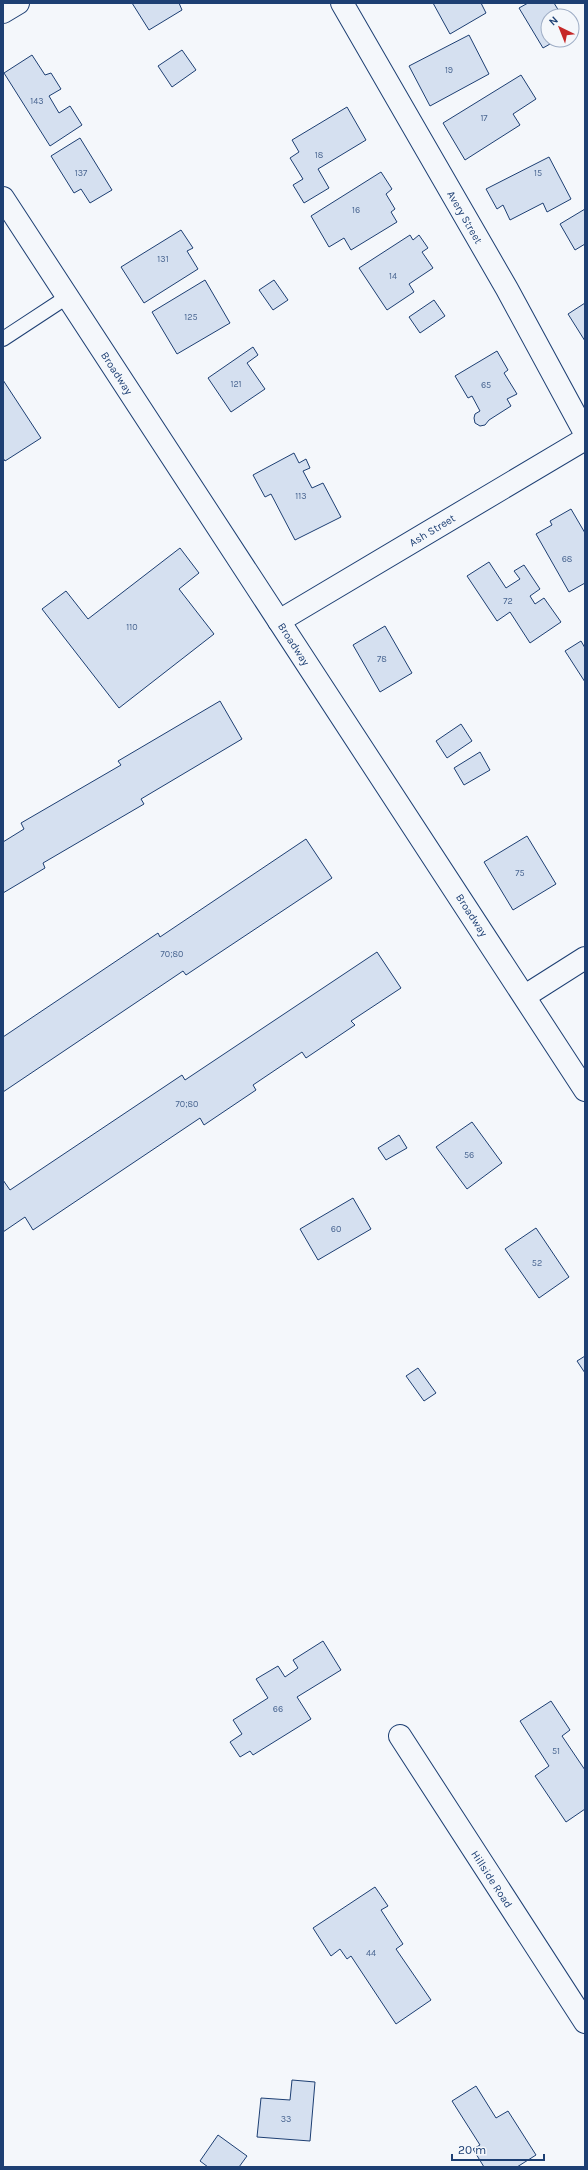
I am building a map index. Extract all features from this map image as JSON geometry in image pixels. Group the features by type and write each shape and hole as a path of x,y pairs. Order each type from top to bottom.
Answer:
{"street":[{"path":"3,12 18,3"},
{"name":"Avery Street","path":"342,3 507,288 585,432"},
{"name":"Broadway","path":"3,198 585,1090"},
{"name":"Ash Street","path":"279,621 585,439"},
{"path":"524,996 585,958"},
{"name":"Hillside Road","path":"400,1736 585,2022"}],"lane":[{"path":"3,338 67,298"}],"building":[{"path":"132,3 179,3 182,10 149,30"},
{"path":"433,3 481,3 486,13 450,34"},
{"path":"528,3 554,3 557,8 540,8 540,43 519,8"},
{"path":"469,35 489,74 430,106 409,66"},
{"path":"182,50 196,70 172,87 158,66"},
{"path":"32,55 45,75 51,73 61,89 49,96 59,113 70,106 82,125 50,146 4,73"},
{"path":"521,75 536,99 513,114 520,125 465,160 443,123"},
{"path":"347,107 366,140 318,169 329,188 304,203 293,185 303,179 290,158 299,152 292,140"},
{"path":"80,138 112,190 90,203 81,189 74,193 51,156"},
{"path":"549,157 571,199 547,212 543,203 510,220 503,205 497,209 486,189"},
{"path":"381,172 392,189 386,194 395,209 391,212 397,222 351,250 344,238 329,247 311,216"},
{"path":"585,209 585,244 575,250 560,224"},
{"path":"181,230 193,248 187,251 198,269 144,303 121,267"},
{"path":"410,235 413,240 419,235 428,248 422,252 433,268 409,284 414,292 387,310 359,268"},
{"path":"205,280 230,323 177,354 152,312"},
{"path":"274,280 288,300 273,310 259,290"},
{"path":"434,300 445,316 420,333 409,317"},
{"path":"585,303 585,341 568,314"},
{"path":"253,347 258,355 247,363 265,389 231,412 208,378"},
{"path":"497,351 508,370 504,373 517,394 507,399 511,406 489,420 485,425 480,426 475,423 474,418 475,414 480,411 472,396 468,398 455,376"},
{"path":"3,380 41,438 5,461 3,458"},
{"path":"294,453 299,463 306,459 310,468 303,471 312,488 323,483 341,517 295,540 271,494 265,497 253,475"},
{"path":"571,509 585,533 585,583 569,592 536,534 552,525 550,521"},
{"path":"180,548 199,573 179,589 214,634 119,708 42,609 66,591 88,619"},
{"path":"489,562 506,588 520,579 514,571 524,565 540,589 530,596 535,604 544,598 561,622 530,643 510,612 497,621 467,576"},
{"path":"385,626 412,673 380,692 353,645"},
{"path":"581,641 585,648 585,682 565,651"},
{"path":"220,701 242,739 141,799 144,804 43,863 45,868 3,893 3,842 24,829 21,823 121,765 118,761"},
{"path":"461,724 472,741 447,758 436,741"},
{"path":"480,752 490,770 464,785 454,768"},
{"path":"527,836 556,884 513,910 484,862"},
{"path":"306,839 332,878 186,975 183,971 3,1092 3,1037 158,933 160,937"},
{"path":"377,952 401,988 351,1021 355,1025 306,1058 302,1052 253,1085 256,1090 204,1125 200,1118 33,1230 25,1217 3,1232 3,1180 10,1190 182,1075 185,1080"},
{"path":"472,1122 502,1163 467,1189 436,1147"},
{"path":"399,1135 407,1148 386,1160 378,1148"},
{"path":"353,1198 371,1229 318,1260 300,1229"},
{"path":"536,1228 569,1277 539,1298 505,1249"},
{"path":"585,1356 585,1373 577,1361"},
{"path":"418,1368 436,1393 424,1401 406,1376"},
{"path":"323,1641 341,1670 297,1697 311,1719 253,1755 250,1751 240,1757 230,1742 242,1734 233,1720 268,1698 256,1679 278,1666 285,1677 298,1668 293,1660"},
{"path":"551,1701 570,1730 562,1736 585,1770 585,1809 566,1822 535,1776 549,1766 520,1721"},
{"path":"375,1887 388,1906 381,1910 403,1944 396,1949 431,2000 396,2024 351,1956 347,1959 340,1949 331,1956 313,1928"},
{"path":"292,2080 315,2082 310,2141 257,2137 261,2098 290,2100"},
{"path":"476,2086 496,2118 508,2111 536,2155 517,2167 484,2167 473,2149 480,2145 452,2101"},
{"path":"218,2135 247,2156 239,2167 208,2167 200,2161"}]}
